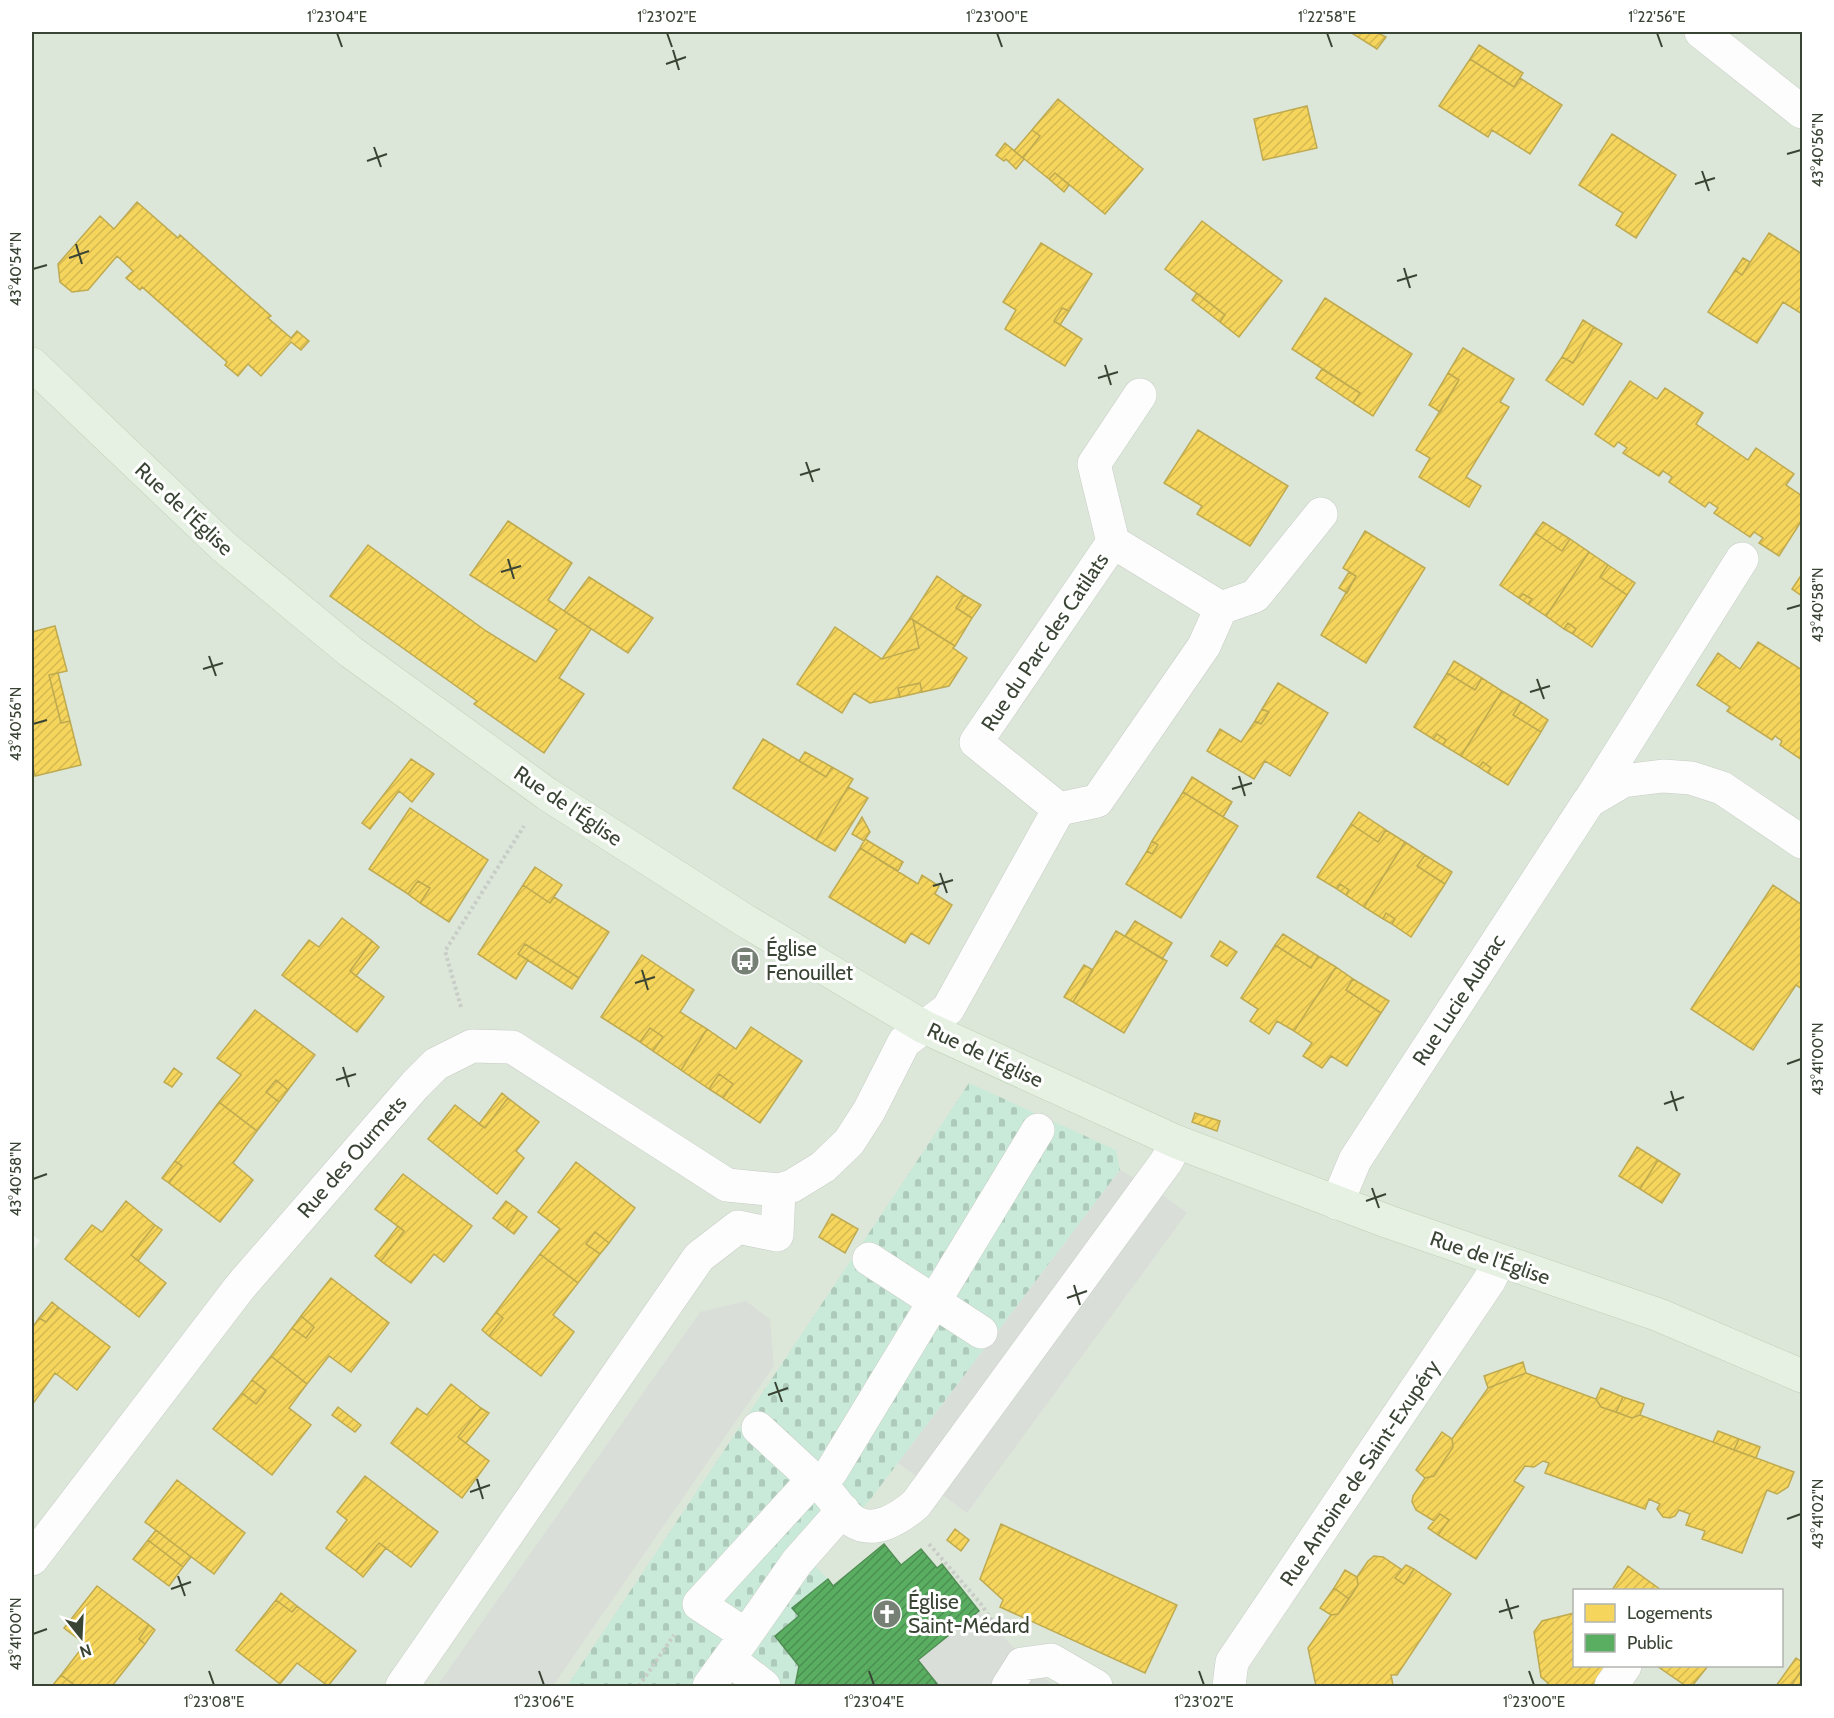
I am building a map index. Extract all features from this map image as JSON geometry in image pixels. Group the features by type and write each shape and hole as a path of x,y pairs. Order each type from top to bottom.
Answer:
{"main road":[{"name":"Rue de l'Église","path":"32,364 224,547 351,652 547,794 744,920 924,1027 1177,1142 1337,1203 1659,1316 1803,1376"}],"street":[{"path":"1701,32 1803,112"},
{"path":"1113,542 1094,464 1140,395"},
{"path":"402,1686 699,1257 738,1227 777,1235 779,1190 792,1186 823,1167 849,1142 869,1112 904,1042 948,1009 1059,809 1097,801 1204,646 1221,608 1255,596 1321,514"},
{"name":"Rue du Parc des Catilats","path":"1059,809 976,742 1113,542 1221,608"},
{"name":"Rue Lucie Aubrac","path":"1337,1203 1355,1160 1589,801 1742,559"},
{"name":"Rue Lucie Aubrac","path":"1589,801 1623,781 1663,776 1691,778 1722,789 1803,842"},
{"name":"Rue des Ourmets","path":"32,1559 240,1287 415,1085 436,1064 472,1046 512,1047 727,1185 779,1190"},
{"path":"710,1686 797,1562 824,1487 1038,1130"},
{"path":"758,1428 824,1487 851,1520 864,1527 884,1524 904,1515 916,1504 1166,1162 1177,1142"},
{"path":"869,1259 981,1332"},
{"name":"Rue Antoine de Saint-Exupéry","path":"1229,1686 1232,1662 1489,1281 1499,1261"},
{"path":"764,1686 737,1647 699,1604 824,1487"},
{"path":"1015,1675 1051,1660 1096,1686"},
{"path":"1611,1686 1624,1667"}],"path":[{"path":"472,1046 445,951 547,794"},
{"path":"916,1504 926,1541 981,1604 1015,1675"},
{"path":"639,1686 685,1620 699,1604"}],"shaded area":[{"path":"32,32 1802,32 1802,1686 32,1686 32,1252 40,1241 32,1234"},
{"path":"1120,1170 1160,1193 1187,1213 967,1513 898,1463"},
{"path":"746,1301 770,1319 774,1366 553,1686 437,1686 700,1312"},
{"path":"979,1611 1041,1676 1056,1686 936,1686 918,1660"}],"green space":[{"path":"969,1083 1116,1150 1120,1170 869,1501 811,1562 828,1579 793,1608 799,1616 775,1636 799,1666 795,1686 567,1686"}],"building: Logements":[{"path":"1350,32 1376,32 1386,37 1377,49"},
{"path":"1479,45 1523,73 1514,87 1470,59"},
{"path":"1470,59 1514,87 1520,78 1562,105 1530,154 1492,130 1488,137 1439,106"},
{"path":"1058,99 1143,169 1105,214 1055,173 1049,179 1023,158 1040,136 1032,130"},
{"path":"1307,106 1317,148 1263,160 1254,119"},
{"path":"1032,130 1040,136 1023,158 1014,151"},
{"path":"1612,134 1676,175 1636,238 1616,225 1623,213 1579,185"},
{"path":"1005,143 1024,159 1016,169 1006,159 1004,161 996,155"},
{"path":"1055,173 1069,185 1064,192 1049,179"},
{"path":"137,202 178,238 180,235 271,316 268,318 291,338 297,331 309,341 301,350 291,342 261,376 248,364 238,376 225,365 227,362 142,287 140,290 126,278 133,271 117,256 88,290 72,292 60,282 58,264 100,216 114,229"},
{"path":"1202,221 1282,281 1239,337 1220,322 1225,315 1165,269"},
{"path":"1769,233 1802,254 1802,314 1783,302 1757,343 1708,312 1735,270 1742,275"},
{"path":"1041,243 1092,274 1069,311 1062,308 1054,321 1082,339 1065,366 1005,329 1016,310 1003,302"},
{"path":"1743,258 1750,262 1742,275 1735,270"},
{"path":"1197,293 1225,315 1220,322 1192,300"},
{"path":"1325,298 1412,354 1373,416 1353,403 1360,393 1292,349"},
{"path":"1062,308 1069,311 1060,325 1054,321"},
{"path":"1583,320 1594,327 1573,363 1562,357"},
{"path":"1594,327 1622,344 1583,405 1546,380 1562,357 1573,363"},
{"path":"1463,348 1514,379 1500,402 1509,407 1466,477 1481,486 1469,507 1419,477 1430,458 1416,450 1459,380 1448,373"},
{"path":"1322,369 1360,393 1353,403 1316,378"},
{"path":"1448,373 1459,380 1440,412 1429,405"},
{"path":"1630,381 1657,399 1665,388 1703,413 1696,424 1748,460 1756,448 1794,474 1786,485 1802,496 1802,520 1779,556 1759,543 1763,538 1754,532 1750,537 1714,513 1718,508 1709,502 1705,507 1669,482 1672,477 1663,471 1659,476 1623,453 1627,448 1618,442 1614,447 1595,434"},
{"path":"1198,430 1288,486 1250,546 1197,514 1202,506 1164,483"},
{"path":"508,521 572,563 548,600 591,629 559,678 584,694 544,753 474,704 477,701 330,596 368,545 486,631 536,662 557,630 470,575"},
{"path":"1543,522 1570,539 1562,551 1535,533"},
{"path":"1365,531 1425,568 1366,663 1321,635 1356,576 1343,568"},
{"path":"1535,533 1562,551 1570,539 1589,552 1546,616 1528,604 1532,599 1523,594 1519,598 1500,585"},
{"path":"1589,552 1608,565 1600,577 1627,595 1592,647 1573,634 1576,629 1568,623 1564,629 1546,616"},
{"path":"1608,565 1635,583 1627,595 1600,577"},
{"path":"1349,572 1356,576 1347,593 1339,588"},
{"path":"1802,574 1802,596 1792,589"},
{"path":"937,576 964,595 956,608 972,618 955,646 910,618"},
{"path":"589,577 653,618 628,653 564,611"},
{"path":"1523,594 1532,599 1528,604 1519,598"},
{"path":"964,595 981,605 972,618 956,608"},
{"path":"910,618 913,620 919,648 882,659"},
{"path":"913,620 955,646 953,648 967,658 949,686 922,692 920,683 898,688 900,697 870,703 854,693 842,713 797,684 835,627 882,659 919,648"},
{"path":"1568,623 1576,629 1573,634 1564,629"},
{"path":"55,626 67,671 49,675 61,723 70,721 81,765 35,776 32,762 32,632"},
{"path":"1758,642 1802,670 1802,760 1780,745 1782,741 1775,736 1772,740 1727,711 1730,707 1697,685 1718,653 1740,669"},
{"path":"1454,661 1482,678 1475,690 1447,673"},
{"path":"58,673 70,721 61,723 49,675"},
{"path":"1447,673 1475,690 1482,678 1502,691 1461,756 1443,745 1446,740 1437,734 1433,739 1414,727"},
{"path":"920,683 922,692 900,697 898,688"},
{"path":"1278,683 1328,713 1290,776 1265,761 1254,779 1207,751 1220,729 1241,742 1255,721 1261,724 1269,712 1262,709"},
{"path":"1502,691 1521,702 1513,715 1541,732 1508,785 1488,773 1491,768 1483,762 1479,767 1461,756"},
{"path":"1521,702 1548,720 1541,732 1513,715"},
{"path":"1262,709 1269,712 1261,724 1255,721"},
{"path":"1437,734 1446,740 1443,745 1433,739"},
{"path":"763,739 826,777 832,767 853,779 816,840 733,788"},
{"path":"805,752 832,767 826,777 799,761"},
{"path":"411,759 434,774 412,802 399,791 370,829 362,823"},
{"path":"1483,762 1491,768 1488,773 1479,767"},
{"path":"1192,777 1232,802 1223,817 1183,792"},
{"path":"848,787 868,798 835,851 816,840"},
{"path":"1183,792 1238,826 1181,918 1126,884 1147,851 1152,854 1158,845 1152,841"},
{"path":"410,808 488,860 449,922 420,903 430,888 418,881 408,894 369,869"},
{"path":"1359,812 1386,830 1378,842 1351,824"},
{"path":"862,817 870,832 864,841 852,834"},
{"path":"1351,824 1378,842 1386,830 1405,842 1364,907 1346,895 1349,890 1340,884 1337,889 1317,877"},
{"path":"865,839 903,862 898,871 860,848"},
{"path":"1152,841 1158,845 1152,854 1147,851"},
{"path":"1405,842 1425,855 1417,866 1445,884 1411,937 1392,924 1395,919 1386,913 1383,919 1364,907"},
{"path":"860,848 918,884 922,875 939,886 935,894 952,905 929,944 911,933 905,943 829,897"},
{"path":"1425,855 1452,872 1445,884 1417,866"},
{"path":"535,867 562,885 550,903 523,885"},
{"path":"418,881 430,888 420,903 408,894"},
{"path":"1340,884 1349,890 1346,895 1337,889"},
{"path":"523,885 550,903 554,897 609,932 579,978 525,944 518,954 528,960 516,979 478,954"},
{"path":"1773,885 1802,905 1802,989 1796,985 1753,1050 1691,1009"},
{"path":"1386,913 1395,919 1392,924 1383,919"},
{"path":"342,918 372,941 350,971 384,997 357,1032 282,975 309,940 319,947"},
{"path":"1135,921 1172,943 1162,959 1125,936"},
{"path":"1116,931 1167,961 1124,1033 1073,1002"},
{"path":"1283,934 1318,956 1311,968 1275,945"},
{"path":"372,941 379,947 356,976 350,971"},
{"path":"1220,941 1237,952 1227,966 1211,956"},
{"path":"525,944 579,978 572,989 518,954"},
{"path":"1275,945 1311,968 1318,956 1336,967 1294,1031 1277,1021 1269,1034 1250,1021 1258,1009 1241,998"},
{"path":"642,955 694,990 680,1012 707,1029 681,1070 653,1051 663,1037 650,1028 640,1042 601,1017"},
{"path":"1084,965 1093,970 1073,1002 1064,997"},
{"path":"1336,967 1353,979 1346,990 1381,1013 1347,1066 1331,1056 1322,1068 1303,1056 1312,1043 1294,1031"},
{"path":"1353,979 1389,1001 1381,1013 1346,990"},
{"path":"255,1010 315,1055 288,1090 276,1080 266,1092 279,1102 257,1131 219,1102 241,1075 217,1058"},
{"path":"751,1027 802,1061 760,1123 723,1098 733,1084 719,1074 709,1089 681,1070 707,1029 736,1049"},
{"path":"650,1028 663,1037 653,1051 640,1042"},
{"path":"174,1068 182,1074 172,1087 164,1082"},
{"path":"719,1074 733,1084 723,1098 709,1089"},
{"path":"276,1080 288,1090 279,1102 266,1092"},
{"path":"502,1093 508,1098 485,1128 479,1124"},
{"path":"508,1098 539,1122 516,1151 524,1158 497,1194 428,1139 455,1105 485,1128"},
{"path":"219,1102 257,1131 233,1163 253,1180 220,1222 169,1183 182,1166 175,1161"},
{"path":"1195,1113 1220,1121 1217,1131 1192,1122"},
{"path":"1637,1147 1658,1160 1640,1189 1619,1176"},
{"path":"1658,1160 1680,1174 1662,1203 1640,1189"},
{"path":"175,1161 182,1166 169,1183 162,1178"},
{"path":"576,1162 635,1208 609,1243 595,1232 586,1244 600,1254 578,1283 540,1254 560,1229 538,1212"},
{"path":"403,1174 472,1226 444,1262 434,1254 411,1283 381,1261 404,1231 375,1209"},
{"path":"126,1201 155,1225 131,1255 166,1283 139,1317 65,1259 92,1225 102,1232"},
{"path":"506,1201 518,1210 506,1228 493,1218"},
{"path":"518,1210 527,1217 514,1234 506,1228"},
{"path":"832,1214 858,1229 845,1253 819,1237"},
{"path":"155,1225 162,1230 138,1261 131,1255"},
{"path":"398,1226 404,1231 381,1261 375,1256"},
{"path":"595,1232 609,1243 600,1254 586,1244"},
{"path":"540,1254 578,1283 553,1315 574,1332 541,1376 489,1336 503,1318 496,1312"},
{"path":"331,1278 389,1323 351,1372 329,1356 307,1384 271,1356 292,1328 306,1338 314,1327 301,1316"},
{"path":"52,1302 58,1307 46,1322 39,1318"},
{"path":"58,1307 110,1347 77,1390 55,1373 32,1405 32,1328 39,1318 46,1322"},
{"path":"496,1312 503,1318 489,1336 482,1330"},
{"path":"301,1316 314,1327 306,1338 292,1328"},
{"path":"271,1356 307,1384 289,1408 311,1425 272,1475 213,1429 242,1393 256,1404 266,1391 252,1380"},
{"path":"1523,1362 1526,1373 1488,1388 1484,1376"},
{"path":"1526,1373 1596,1399 1601,1407 1632,1418 1640,1415 1794,1472 1788,1487 1777,1494 1767,1490 1742,1553 1702,1539 1705,1531 1686,1525 1690,1514 1679,1510 1675,1516 1663,1517 1657,1509 1660,1504 1649,1499 1645,1509 1545,1473 1549,1463 1543,1461 1534,1467 1525,1466 1514,1481 1524,1487 1476,1559 1438,1535 1449,1520 1440,1514 1434,1521 1416,1510 1412,1502 1413,1496 1425,1478 1434,1476 1453,1447 1452,1439 1488,1388"},
{"path":"252,1380 266,1391 256,1404 242,1393"},
{"path":"451,1384 481,1408 458,1437 489,1461 462,1498 391,1443 417,1408 427,1415"},
{"path":"1601,1388 1623,1397 1616,1412 1601,1407 1596,1399"},
{"path":"1623,1397 1644,1404 1640,1415 1632,1418 1616,1412"},
{"path":"338,1407 361,1425 355,1432 332,1415"},
{"path":"481,1408 489,1413 466,1443 458,1437"},
{"path":"1718,1431 1739,1439 1734,1450 1713,1442"},
{"path":"1442,1432 1452,1439 1453,1447 1434,1476 1425,1478 1416,1470"},
{"path":"1739,1439 1760,1447 1756,1458 1734,1450"},
{"path":"365,1476 438,1532 411,1567 379,1543 356,1571 326,1548 347,1520 337,1512"},
{"path":"177,1480 245,1533 214,1574 145,1522"},
{"path":"1440,1514 1449,1520 1438,1535 1428,1528"},
{"path":"1001,1524 1177,1605 1145,1673 1000,1607 1003,1600 980,1579"},
{"path":"955,1529 969,1540 961,1551 947,1540"},
{"path":"156,1530 191,1557 183,1567 148,1540"},
{"path":"148,1540 183,1567 169,1586 133,1559"},
{"path":"379,1543 386,1548 363,1577 356,1571"},
{"path":"1374,1556 1383,1557 1402,1570 1395,1578 1404,1584 1414,1569 1451,1594 1397,1675 1391,1675 1393,1685 1398,1686 1316,1686 1308,1648 1331,1615 1338,1614 1358,1585 1357,1577"},
{"path":"1406,1565 1414,1569 1404,1584 1395,1578"},
{"path":"1628,1566 1660,1589 1613,1589"},
{"path":"1345,1570 1357,1577 1358,1585 1349,1599 1334,1588"},
{"path":"97,1586 149,1625 139,1639 145,1644 112,1686 76,1686 61,1675 85,1644 64,1628"},
{"path":"1334,1588 1349,1599 1338,1614 1331,1615 1320,1608"},
{"path":"281,1593 297,1606 292,1612 276,1600"},
{"path":"276,1600 292,1612 297,1606 356,1651 328,1686 297,1663 280,1684 236,1650"},
{"path":"1573,1613 1573,1667 1608,1667 1594,1686 1546,1686 1548,1683 1541,1677 1534,1632 1542,1621"},
{"path":"149,1625 155,1630 145,1644 139,1639"},
{"path":"1796,1658 1802,1662 1802,1669 1791,1686 1776,1686"},
{"path":"1658,1667 1707,1667 1692,1686 1686,1686"},
{"path":"1802,1669 1802,1686 1791,1686"},
{"path":"61,1675 76,1686 52,1686"}],"building: Public":[{"name":"Église Saint-Médard","path":"884,1544 901,1565 921,1549 937,1568 942,1564 979,1611 918,1660 938,1685 795,1686 799,1666 775,1636 799,1616 792,1608 828,1579 833,1586"}],"place":[{"name":"Église Fenouillet","path":"745,961"},
{"name":"Église Saint-Médard","path":"887,1614"}]}
